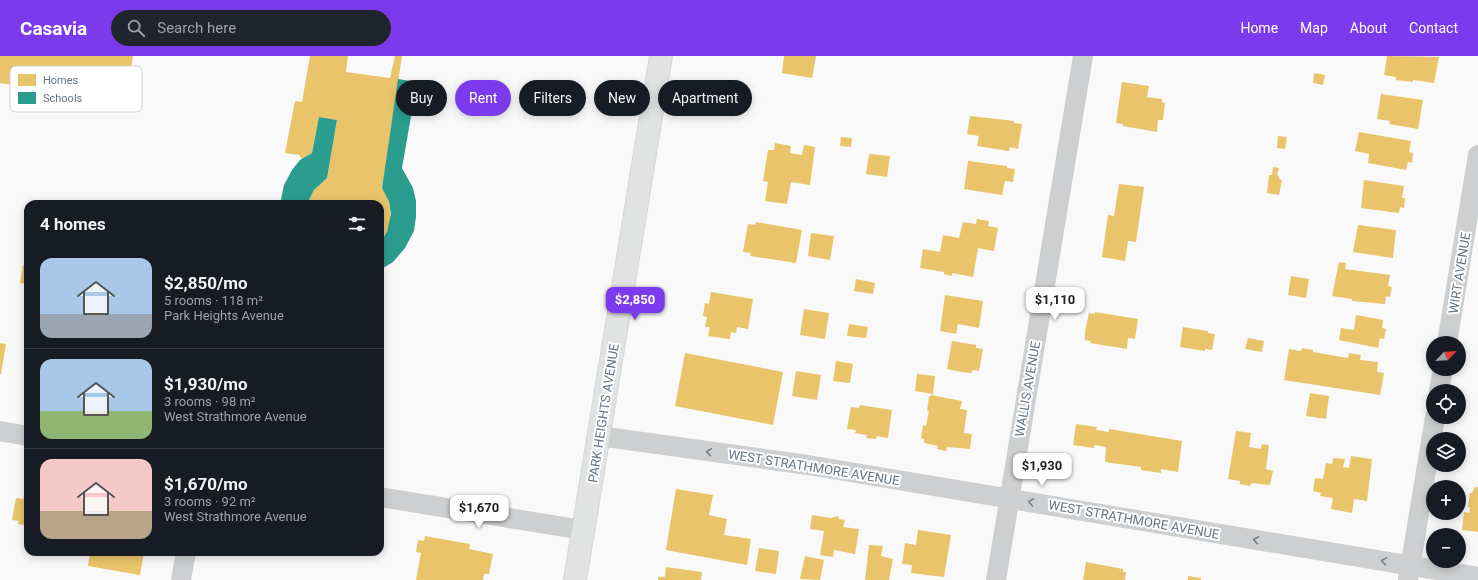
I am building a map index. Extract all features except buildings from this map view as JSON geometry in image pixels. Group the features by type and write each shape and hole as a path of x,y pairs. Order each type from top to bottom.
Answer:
{"main road":[{"name":"PARK HEIGHTS AVENUE","path":"575,580 661,56"}],"street":[{"name":"WALLIS AVENUE","path":"996,580 1083,56"},
{"name":"WIRT AVENUE","path":"1448,336 1478,155"},
{"path":"1410,573 1434,424"},
{"path":"0,431 24,435"},
{"name":"WEST STRATHMORE AVENUE","path":"599,436 808,465 1009,498 1410,573 1478,577"},
{"path":"384,498 583,530"},
{"path":"181,580 185,556"}]}
